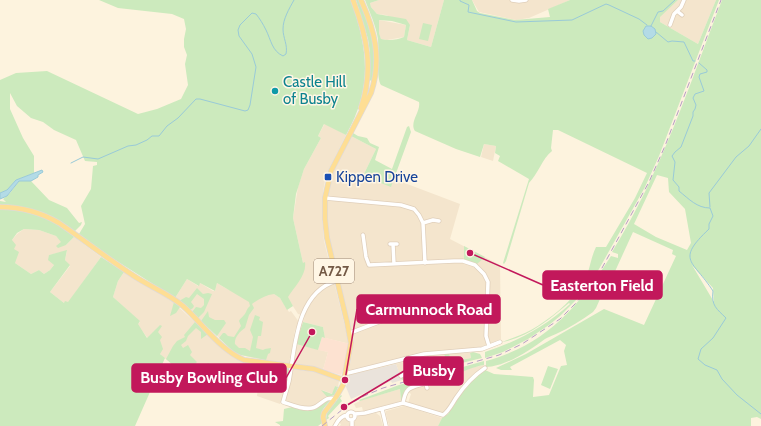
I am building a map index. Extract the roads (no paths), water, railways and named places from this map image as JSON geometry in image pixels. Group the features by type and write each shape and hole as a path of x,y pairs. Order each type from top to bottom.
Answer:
{"main road":[{"name":"A727","path":"353,0 364,32 368,52 367,83 364,100 357,121"},
{"name":"A727","path":"325,426 323,417 324,413 341,390 351,348 350,333 336,280 325,227 325,198 331,171 371,93 374,84 376,64 376,44 372,26 361,0"},
{"path":"367,83 374,84"},
{"path":"0,207 17,208 38,214 63,226 123,269 182,305 222,345 238,357 244,360 314,369 344,380"}],"street":[{"path":"512,0 526,0"},
{"path":"670,25 674,14 682,7 684,0"},
{"path":"677,11 682,15"},
{"path":"325,198 405,205 414,209 418,212 423,223 425,263"},
{"path":"423,223 433,220 439,221"},
{"path":"363,235 366,257 369,264 463,261 475,265 484,274 488,282 486,336 489,346"},
{"path":"393,244 394,264"},
{"path":"335,399 332,397 328,398 316,408 310,409 283,402 289,381 290,366 299,325 308,305 321,288 336,280"},
{"path":"350,333 423,305 448,300 469,301"},
{"path":"474,301 488,301"},
{"path":"346,372 348,373 438,352 482,349 500,342"},
{"path":"405,359 410,371"},
{"path":"428,359 430,368"},
{"path":"402,376 410,371 416,372 437,366"},
{"path":"335,426 343,415 348,415 351,412 355,414 365,413 402,403 443,415 448,412 457,396 472,378 485,368"},
{"path":"402,403 407,389 426,383 428,388"},
{"path":"382,409 386,426"},
{"path":"352,426 352,420 355,417 355,414"},
{"path":"348,415 348,418 352,420"}],"water":[{"path":"646,26 651,26 655,29 656,34 652,38 648,39 644,35 643,31"},
{"path":"42,170 43,172 38,175 38,177 31,181 19,181 7,196 0,199 0,193 7,190 16,180"}],"waterway":[{"path":"71,163 83,157 98,159 128,146 136,145 152,136 159,136 167,126 178,118 196,99 245,111 248,110 256,67 252,54 239,36 238,30 240,25 252,13 256,14 265,28 272,45 276,51 283,56 286,54 283,25 294,0"},
{"path":"460,0 469,5 468,12 516,22 572,20 606,4 639,19 647,25"},
{"path":"651,26 658,12 663,11 675,0"},
{"path":"656,32 668,42 684,42 693,61 695,61"},
{"path":"699,63 707,70 707,72 700,74 699,77 704,91 695,94 693,98 696,105 693,116 681,147 672,156 675,162 673,180 679,187 679,191 690,200 697,205 710,208 713,216 709,224 709,229 692,248 690,255 694,266 713,291 715,307 726,318 713,338 701,349 698,359 705,365 717,370 722,379 737,395 761,414"},
{"path":"710,207 709,193 736,157 749,146 761,129"}],"railway":[{"path":"322,426 348,405 383,388 499,355 522,344 560,319 575,304 589,288 602,268 649,182 665,146 721,0"}],"place":[{"name":"Castle Hill of Busby","path":"275,91"},
{"name":"Kippen Drive","path":"328,177"},
{"name":"Easterton Field","path":"470,253"},
{"name":"Busby Bowling Club","path":"312,332"},
{"name":"Carmunnock Road","path":"345,380"},
{"name":"Busby","path":"344,407"}]}
